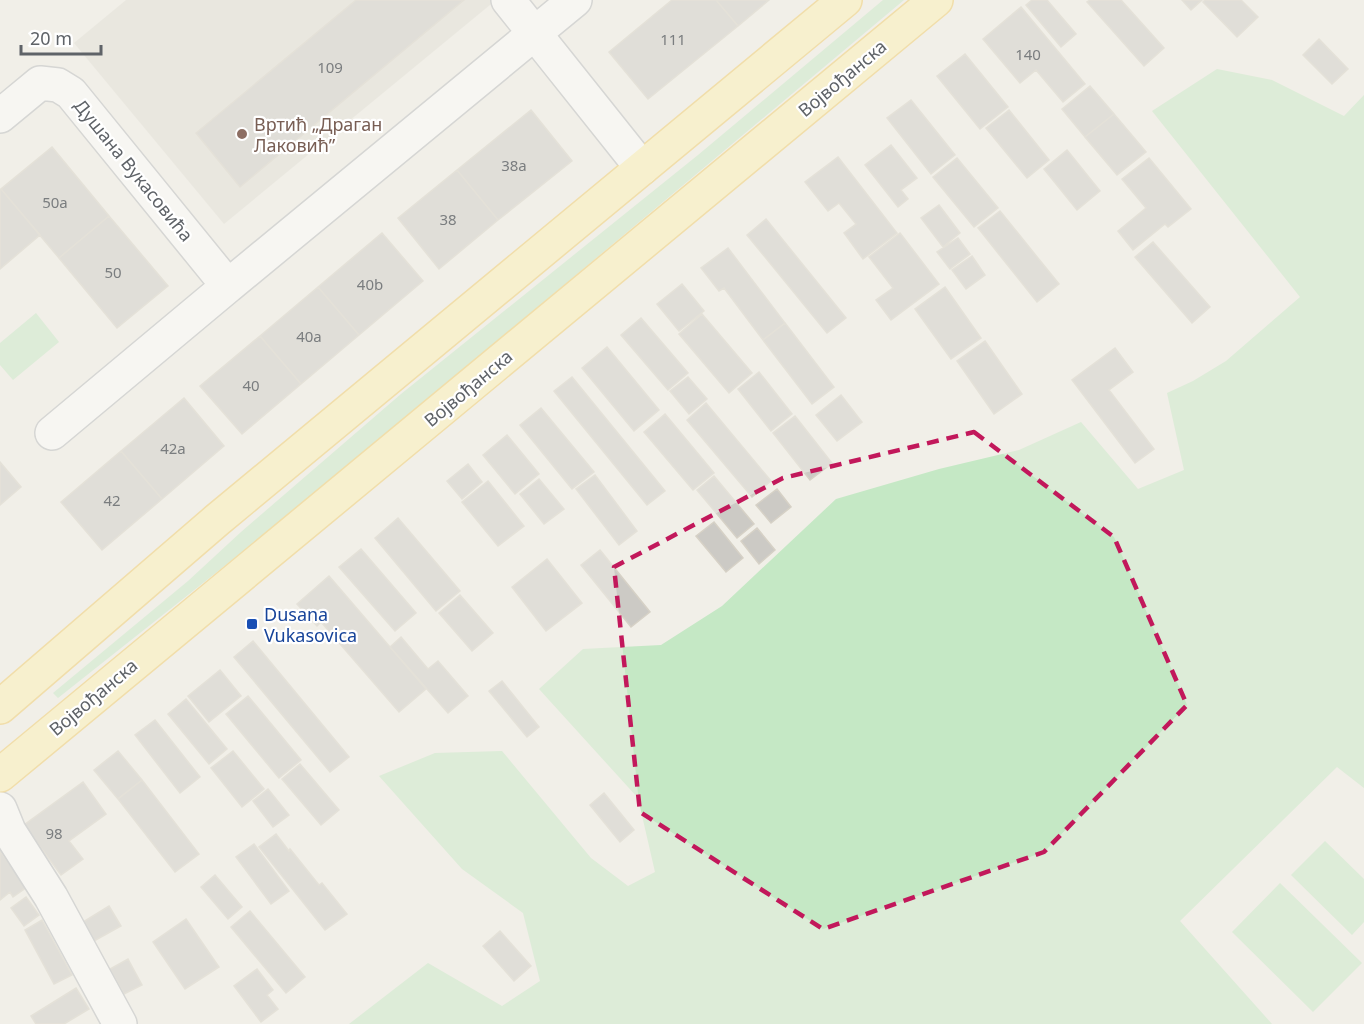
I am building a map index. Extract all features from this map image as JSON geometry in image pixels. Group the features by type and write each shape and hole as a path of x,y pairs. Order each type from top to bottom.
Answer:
{"main road":[{"path":"0,707 217,520 845,0"},
{"name":"Војвођанска","path":"0,775 936,0"}],"street":[{"path":"508,0 642,168"},
{"path":"52,433 575,0"},
{"name":"Душана Вукасовића","path":"0,116 39,83 58,85 71,93 228,286"},
{"path":"0,809 9,831 51,897 120,1024"}],"highlighted area":[{"path":"974,432 1114,537 1187,705 1044,852 823,929 640,812 614,567 783,478"}],"shaded area":[{"name":"Вртић „Драган Лаковић”","path":"126,0 496,0 224,224 74,43"}],"green space":[{"path":"883,0 904,0 304,503 58,698 53,693 188,581 241,532 401,394 698,155"},
{"path":"1217,69 1272,80 1344,116 1364,95 1364,788 1337,767 1180,921 1272,1024 349,1024 428,963 502,1006 540,981 523,913 462,869 379,776 435,753 502,751 591,858 628,886 655,872 638,798 539,689 583,649 661,645 722,606 836,499 939,469 1019,450 1081,422 1138,489 1184,470 1167,393 1193,381 1226,361 1300,297 1152,111"},
{"path":"36,313 59,342 13,380 0,365 0,343"},
{"path":"1325,841 1364,879 1364,922 1352,935 1291,875"},
{"path":"1280,883 1362,963 1313,1012 1232,932"}],"building":[{"path":"356,0 464,0 240,187 196,133"},
{"path":"672,0 716,0 738,26 648,99 609,52"},
{"path":"716,0 769,0 738,26"},
{"path":"1032,0 1047,0 1076,34 1061,47 1026,5"},
{"path":"1090,0 1121,0 1164,48 1144,66 1087,2"},
{"path":"1182,0 1202,0 1191,10"},
{"path":"1205,0 1241,0 1258,17 1237,37 1203,2"},
{"path":"1021,7 1085,84 1063,102 1036,70 1020,83 983,39"},
{"path":"1319,39 1348,69 1332,84 1303,55"},
{"path":"965,54 1008,107 980,129 937,76"},
{"path":"1090,86 1114,114 1085,137 1062,109"},
{"path":"911,100 955,155 931,174 887,118"},
{"path":"531,110 572,161 498,220 457,170"},
{"path":"1009,110 1049,160 1027,178 986,128"},
{"path":"1114,114 1146,152 1117,175 1085,137"},
{"path":"891,145 917,178 901,190 908,199 898,207 865,165"},
{"path":"52,147 109,216 59,258 1,189"},
{"path":"1067,150 1100,191 1077,210 1044,169"},
{"path":"838,157 897,233 863,259 844,233 856,224 839,203 828,211 805,182"},
{"path":"957,158 998,208 974,227 933,177"},
{"path":"1149,158 1191,209 1168,227 1165,224 1133,250 1118,231 1146,208 1122,179"},
{"path":"457,170 498,220 439,269 398,218"},
{"path":"0,190 40,235 0,269"},
{"path":"939,205 960,233 943,247 921,218"},
{"path":"1000,211 1059,284 1037,302 978,228"},
{"path":"109,216 168,286 117,328 59,258"},
{"path":"766,219 846,318 827,333 747,235"},
{"path":"382,233 423,281 359,335 318,287"},
{"path":"900,233 939,284 891,320 876,300 893,288 869,257"},
{"path":"958,238 970,254 950,269 937,252"},
{"path":"1153,242 1210,307 1192,323 1135,257"},
{"path":"728,248 785,323 763,340 724,288 719,291 701,268"},
{"path":"972,256 985,275 966,289 952,270"},
{"path":"682,284 704,311 679,331 657,304"},
{"path":"318,287 359,335 301,384 260,336"},
{"path":"945,287 981,338 951,359 915,309"},
{"path":"702,314 752,373 729,393 679,334"},
{"path":"641,318 688,373 668,390 621,335"},
{"path":"785,323 834,387 812,404 763,340"},
{"path":"260,336 301,384 242,434 200,386"},
{"path":"985,341 1022,394 994,414 957,361"},
{"path":"607,347 659,410 634,431 582,368"},
{"path":"1115,348 1133,372 1109,390 1154,449 1135,463 1072,380"},
{"path":"759,372 792,414 771,431 738,389"},
{"path":"572,377 665,491 647,505 554,391"},
{"path":"688,377 707,399 689,414 670,391"},
{"path":"841,395 862,422 837,441 816,415"},
{"path":"184,398 224,446 162,499 121,451"},
{"path":"706,403 771,481 752,497 687,420"},
{"path":"541,408 594,472 572,489 520,425"},
{"path":"665,414 714,473 693,490 644,432"},
{"path":"795,416 832,463 810,480 773,433"},
{"path":"507,435 539,474 515,494 483,455"},
{"path":"121,451 162,499 102,550 61,502"},
{"path":"0,462 21,487 0,505"},
{"path":"468,464 482,482 462,499 447,481"},
{"path":"595,475 637,531 619,545 576,489"},
{"path":"714,476 754,524 737,538 697,490"},
{"path":"539,479 564,509 544,524 520,494"},
{"path":"488,481 524,526 498,546 462,502"},
{"path":"777,489 791,507 771,523 756,505"},
{"path":"398,518 460,591 436,611 375,538"},
{"path":"714,522 743,558 726,572 696,536"},
{"path":"757,528 775,550 759,564 741,541"},
{"path":"361,549 416,613 395,631 339,567"},
{"path":"600,550 650,612 631,627 581,565"},
{"path":"547,559 582,603 546,631 512,587"},
{"path":"329,576 426,689 399,712 321,622 317,626 297,604"},
{"path":"460,595 493,633 472,651 439,613"},
{"path":"401,637 428,669 438,661 468,696 448,713 390,647"},
{"path":"253,641 349,757 330,772 234,657"},
{"path":"220,670 241,696 209,722 188,696"},
{"path":"502,681 539,727 527,737 489,691"},
{"path":"248,696 301,760 279,778 226,714"},
{"path":"186,699 227,749 209,764 168,714"},
{"path":"155,720 200,777 180,793 135,735"},
{"path":"118,751 142,780 118,799 94,770"},
{"path":"233,751 264,789 242,807 211,768"},
{"path":"300,764 339,810 321,825 282,779"},
{"path":"142,780 199,854 175,872 118,799"},
{"path":"83,782 106,814 69,841 83,859 61,875 24,825"},
{"path":"268,789 289,815 273,827 253,801"},
{"path":"604,793 634,830 620,842 590,805"},
{"path":"276,834 319,885 322,883 347,914 325,930 259,847"},
{"path":"254,844 289,891 271,904 236,857"},
{"path":"0,851 27,887 13,897 10,892 0,900"},
{"path":"215,875 242,907 228,919 201,887"},
{"path":"26,897 39,915 24,926 11,908"},
{"path":"109,906 121,926 94,941 83,922"},
{"path":"250,911 305,977 286,993 231,927"},
{"path":"186,919 219,967 185,989 153,942"},
{"path":"42,920 72,975 54,984 25,930"},
{"path":"500,931 531,966 514,981 483,946"},
{"path":"128,959 142,985 124,994 110,969"},
{"path":"257,969 273,990 267,995 278,1009 261,1022 234,986"},
{"path":"76,988 89,1009 64,1024 36,1024 31,1016"}],"place":[{"name":"Вртић „Драган Лаковић”","path":"242,134"},
{"name":"Dusana Vukasovica","path":"252,624"}]}
